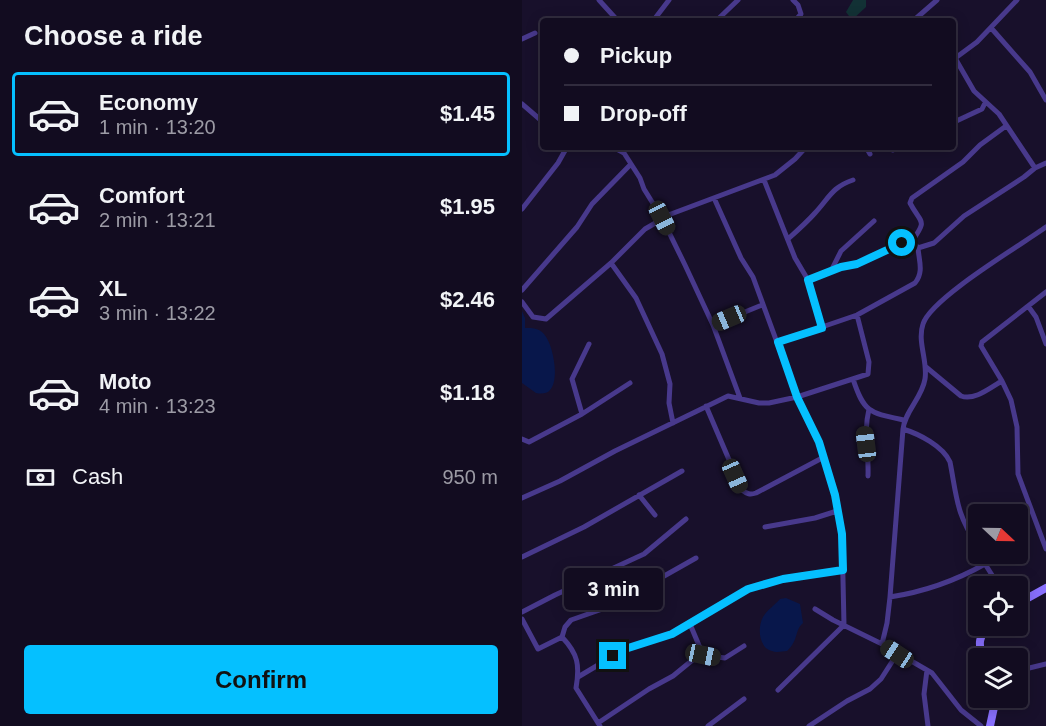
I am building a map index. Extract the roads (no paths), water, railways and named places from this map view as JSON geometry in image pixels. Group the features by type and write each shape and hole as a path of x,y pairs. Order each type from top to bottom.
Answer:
{"street":[{"path":"599,0 615,18"},
{"path":"655,18 669,0"},
{"path":"719,18 738,0"},
{"path":"794,0 801,14 798,18"},
{"path":"916,18 937,0"},
{"path":"956,57 992,29 1017,0"},
{"path":"992,29 1030,72 1046,100"},
{"path":"522,39 535,33"},
{"path":"956,63 964,77 986,103 999,114 1035,168"},
{"path":"956,121 982,109 986,103"},
{"path":"522,104 540,119"},
{"path":"808,280 857,264 912,241 922,221 910,202 912,198 963,162 1006,126"},
{"path":"522,209 565,150"},
{"path":"618,150 624,153 662,218 713,326 740,398"},
{"path":"522,302 533,317 546,320 611,263 645,229 662,218 764,180 783,170 803,150"},
{"path":"918,248 934,243 963,216 1046,163"},
{"path":"522,290 578,227 592,204 631,164"},
{"path":"764,180 808,280 822,328"},
{"path":"788,239 807,222 828,195 841,184 853,180"},
{"path":"714,198 741,258 753,277 797,397 824,457 835,495 842,534 844,625 778,690"},
{"path":"830,271 841,251 874,221"},
{"path":"882,644 890,597 904,420 923,386 926,367 921,340 925,318 962,284 1046,227"},
{"path":"778,342 857,315 885,302 917,281 921,265 918,248 912,241"},
{"path":"611,263 636,298 662,354 670,384 669,403 673,423"},
{"path":"1046,292 982,342 981,346 1011,400 1017,427 1018,474 1046,549"},
{"path":"713,326 762,304"},
{"path":"1029,306 1036,317 1046,344"},
{"path":"522,498 561,481 615,450 728,396 759,403 797,397 868,374 869,362 857,315"},
{"path":"582,414 572,380 589,344"},
{"path":"926,367 966,398 979,394 1002,381"},
{"path":"853,379 859,399 869,409 878,414 904,420"},
{"path":"522,439 529,442 582,414 630,383"},
{"path":"706,406 742,490 750,495 824,457"},
{"path":"868,476 864,428 869,409"},
{"path":"903,429 921,437 947,456 958,509 968,533"},
{"path":"522,557 584,527 682,471"},
{"path":"639,495 655,515"},
{"path":"765,527 815,518 837,511"},
{"path":"522,612 644,554 686,519"},
{"path":"522,619 538,649 541,650 562,637 565,627 571,620 611,606 696,558"},
{"path":"890,597 935,587 985,564 993,576"},
{"path":"578,677 625,649 672,634 748,589 783,579 843,570"},
{"path":"1028,598 1046,588"},
{"path":"815,609 927,670 961,710 981,726"},
{"path":"690,624 703,655"},
{"path":"562,637 573,649 576,657 578,677 576,688 598,725 695,658 703,655 725,658 744,646"},
{"path":"810,726 847,701 870,689 881,679 897,654"},
{"path":"1028,668 1046,664"},
{"path":"927,670 924,694 928,726"},
{"path":"708,726 744,699"},
{"path":"990,726 994,708"}]}
